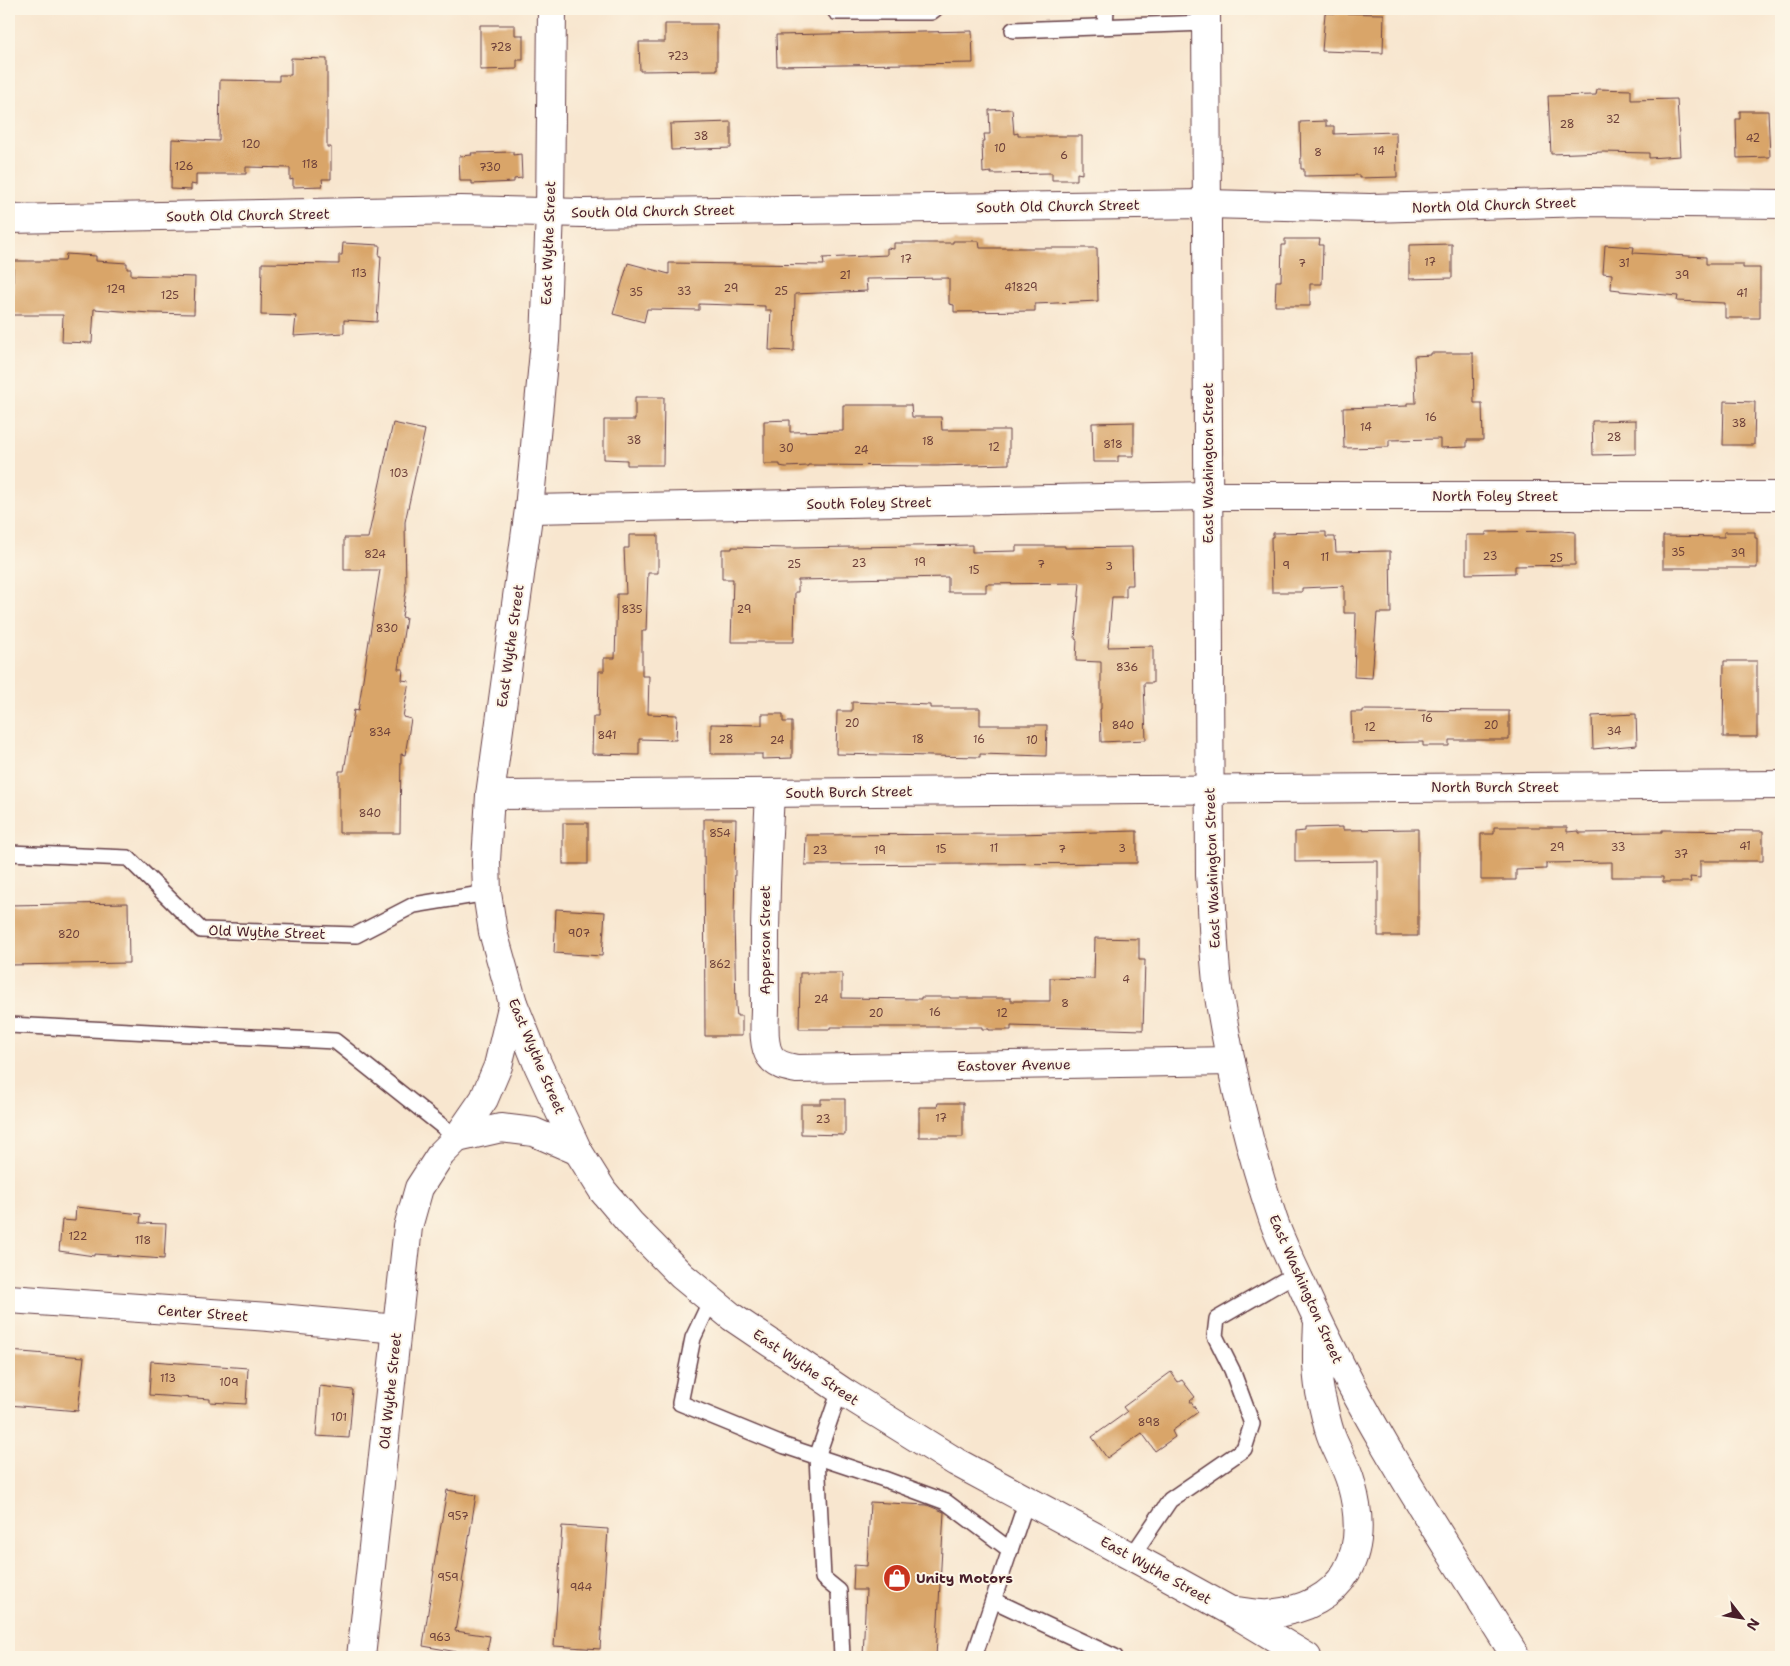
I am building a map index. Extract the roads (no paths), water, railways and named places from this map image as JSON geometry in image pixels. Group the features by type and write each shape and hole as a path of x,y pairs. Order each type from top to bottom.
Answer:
{"main road":[{"name":"East Wythe Street","path":"552,9 550,212 545,341 529,509 490,795 486,860 493,932 514,1003 538,1065 578,1151 603,1190 630,1223 682,1276 732,1318 840,1390 956,1462 1229,1610 1296,1654"},
{"name":"East Washington Street","path":"1206,16 1210,875 1218,988 1231,1061 1252,1151 1271,1213 1318,1321 1365,1412 1516,1657"},
{"name":"North Old Church Street","path":"1207,204 1370,208 1587,202 1781,204"},
{"name":"South Old Church Street","path":"9,219 462,210 550,212 1207,204"},
{"name":"North Foley Street","path":"1208,496 1781,496"},
{"name":"South Foley Street","path":"529,509 1208,496"},
{"name":"North Burch Street","path":"1209,789 1781,785"},
{"name":"South Burch Street","path":"490,795 1209,789"},
{"name":"Apperson Street","path":"770,793 766,873 766,1046 770,1056 779,1065 797,1069"},
{"name":"Old Wythe Street","path":"361,1657 408,1227 419,1188 441,1154 457,1138 484,1099 498,1066 514,1003"},
{"name":"Eastover Avenue","path":"797,1069 1231,1061"},
{"path":"457,1138 501,1128 534,1132 578,1151"},
{"name":"Center Street","path":"9,1299 397,1329"},
{"path":"1229,1610 1268,1614 1296,1609 1322,1598 1336,1587 1349,1569 1357,1549 1358,1513 1351,1482 1331,1436 1321,1399 1316,1360 1318,1321"}],"lane":[{"path":"834,9 836,12 932,12 935,9"},
{"path":"1105,26 1106,9"},
{"path":"1013,30 1105,26 1206,16"},
{"name":"Old Wythe Street","path":"9,853 128,858 201,930 356,935 414,905 488,893"},
{"path":"9,1025 336,1041 457,1138"},
{"path":"1132,1556 1170,1500 1244,1449 1252,1424 1232,1370 1215,1336 1217,1319 1297,1273"},
{"path":"711,1300 693,1338 680,1403 784,1446 946,1502 1010,1550"},
{"path":"840,1390 817,1457 823,1578 839,1591 842,1657"},
{"path":"974,1657 1027,1500"},
{"path":"993,1600 1115,1657"}],"place":[{"name":"Unity Motors","path":"897,1578"}]}
